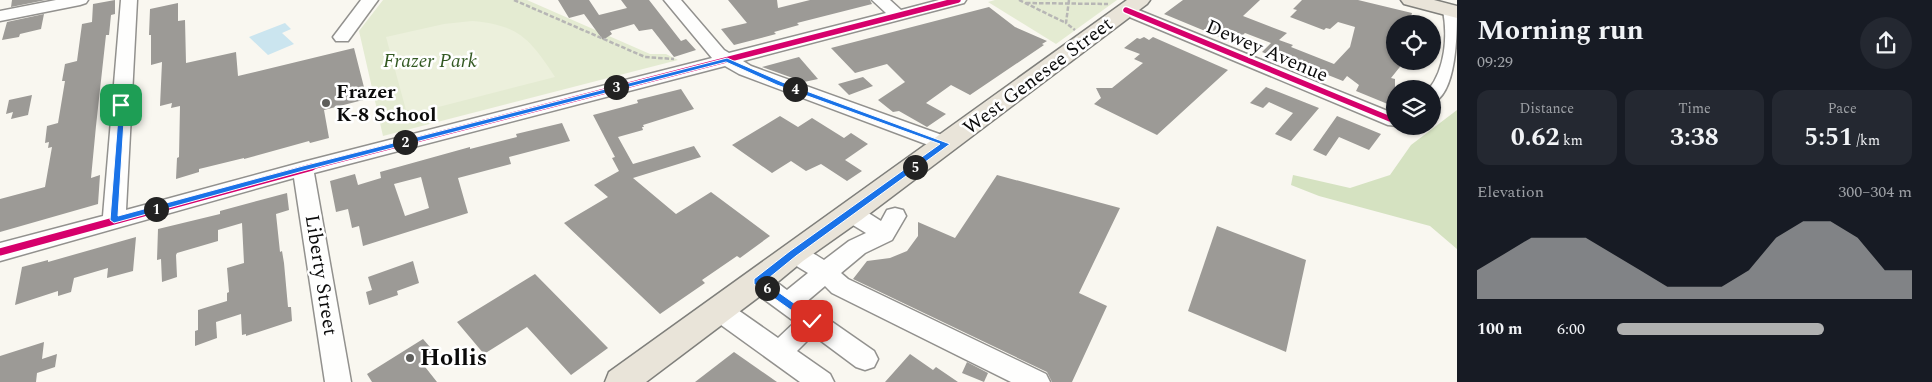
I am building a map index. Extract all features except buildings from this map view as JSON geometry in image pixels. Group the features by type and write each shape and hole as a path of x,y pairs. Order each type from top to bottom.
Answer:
{"main road":[{"path":"1411,0 1454,11"},
{"name":"West Genesee Street","path":"621,382 758,282 793,253 946,144 1133,5"}],"street":[{"path":"0,16 80,0"},
{"path":"114,220 129,0"},
{"path":"342,37 356,16 370,0"},
{"path":"672,0 718,54 727,60 780,83 946,144"},
{"path":"880,0 898,16"},
{"path":"0,252 303,169 898,16 944,2"},
{"name":"Dewey Avenue","path":"1133,5 1386,118"},
{"path":"1441,85 1450,68 1454,11"},
{"name":"Liberty Street","path":"303,169 338,382"},
{"path":"788,303 857,247 890,225 851,213"},
{"path":"793,253 825,272 840,286 1037,382"},
{"path":"758,282 865,359"},
{"path":"719,310 820,382"},
{"path":"779,353 812,321"}],"path":[{"path":"514,0 645,57 679,59"},
{"path":"1019,0 1066,23 1089,38"},
{"path":"1026,3 1069,1 1133,5"},
{"path":"1066,23 1069,1"}],"green space":[{"name":"Frazer Park","path":"383,0 527,0 650,54 666,54 678,60 383,136 359,31"},
{"path":"995,0 1117,0 1056,44 988,2"},
{"path":"472,21 501,26 522,36 538,53 555,77 419,112 406,110 386,37 444,24"},
{"path":"1457,110 1457,249 1430,226 1319,196 1291,185 1293,175 1350,188 1390,175 1411,145 1424,135 1441,135 1441,122"}],"water":[{"path":"285,23 291,29 282,33 294,44 268,55 249,37"}],"cycle path":[{"path":"0,252 303,169 958,0"},
{"path":"1126,10 1386,117"}],"place":[{"name":"Frazer K-8 School","path":"326,103"},
{"name":"Hollis","path":"410,358"}],"route":[{"path":"121,105 114,220 303,169 727,60 745,70 946,144 793,253 758,282 812,321"}]}
